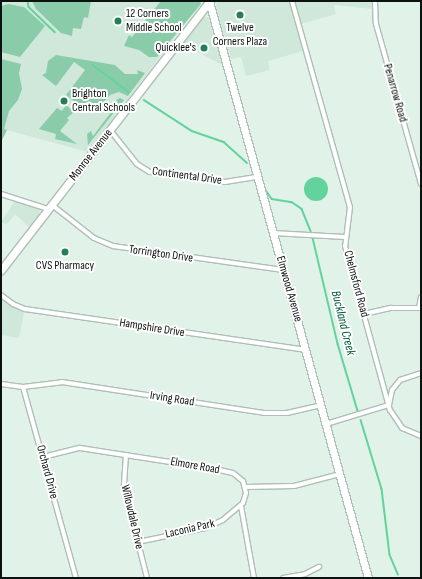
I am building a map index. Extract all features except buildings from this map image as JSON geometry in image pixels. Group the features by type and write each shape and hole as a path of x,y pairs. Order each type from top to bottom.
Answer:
{"main road":[{"name":"Monroe Avenue","path":"1,270 209,1"},
{"name":"Elmwood Avenue","path":"209,1 368,578"}],"street":[{"name":"Chelmsford Road","path":"292,1 350,207 345,246 389,405 399,426 421,436"},
{"name":"Penarrow Road","path":"375,1 376,24 421,184"},
{"name":"Continental Drive","path":"110,130 137,164 150,172 225,182 258,177"},
{"path":"1,194 50,207"},
{"name":"Torrington Drive","path":"50,207 98,241 113,246 284,270"},
{"path":"273,233 345,237"},
{"name":"Hampshire Drive","path":"1,295 13,304 26,309 306,350"},
{"path":"364,314 391,308 420,308 421,297"},
{"path":"326,424 389,405 392,390 400,380 421,373"},
{"name":"Irving Road","path":"23,387 62,382 270,414 287,413 321,404"},
{"path":"1,384 23,387"},
{"name":"Orchard Drive","path":"23,387 76,578"},
{"name":"Elmore Road","path":"43,457 78,447 223,471 238,476 245,487"},
{"name":"Willowdale Drive","path":"126,455 124,487 147,578"},
{"path":"254,578 241,506 245,487 294,486 340,474"},
{"name":"Laconia Park","path":"138,542 215,524 241,506"},
{"path":"283,578 305,574 319,567"}],"shaded area":[{"name":"Brighton Central Schools","path":"1,1 202,1 88,152 7,130 1,142"},
{"path":"32,1 91,1 88,18 84,17 81,29 73,28 72,36 61,33 36,9"},
{"path":"161,1 200,1 201,4 157,57 149,57 139,50 124,46 129,35 132,37"},
{"path":"217,1 290,1 303,51 268,61 270,70 246,76 241,57 231,59 216,6"},
{"path":"295,1 374,1 373,9 334,5 336,14 301,24"},
{"path":"8,4 24,7 45,26 20,57 1,52 1,6"},
{"path":"208,17 222,65 183,44 203,18"},
{"path":"56,55 115,65 125,74 138,74 137,70 145,73 128,96 119,92 110,95 98,109 86,102 82,107 66,95 85,70 74,62 56,86 42,75 46,73 48,61"},
{"path":"1,59 21,64 19,73 22,89 18,100 9,111 4,129 7,130 1,142"},
{"path":"120,98 124,100 88,145 87,134 91,131 93,136 118,103 116,100"},
{"path":"66,105 74,112 67,118 69,120 60,131 77,144 55,139 56,134 39,129 57,108 62,111"},
{"path":"316,177 324,181 328,189 324,197 316,201 308,197 304,189 308,181"},
{"path":"15,201 39,209 40,213 29,227 15,214 7,224 1,222"},
{"path":"1,298 24,312 19,338 1,335"}],"waterway":[{"name":"Buckland Creek","path":"28,1 29,7 55,32"},
{"name":"Buckland Creek","path":"93,65 129,92"},
{"name":"Buckland Creek","path":"144,100 192,131 224,142 247,163"},
{"name":"Buckland Creek","path":"265,189 272,199 292,202 302,209 311,231"},
{"name":"Buckland Creek","path":"313,238 338,344 358,411"},
{"name":"Buckland Creek","path":"361,420 382,489 390,555 398,574"}],"place":[{"name":"Twelve Corners Plaza","path":"240,15"},
{"name":"12 Corners Middle School","path":"118,21"},
{"name":"Quicklee's","path":"204,48"},
{"name":"Brighton Central Schools","path":"64,101"},
{"name":"CVS Pharmacy","path":"65,252"}]}
